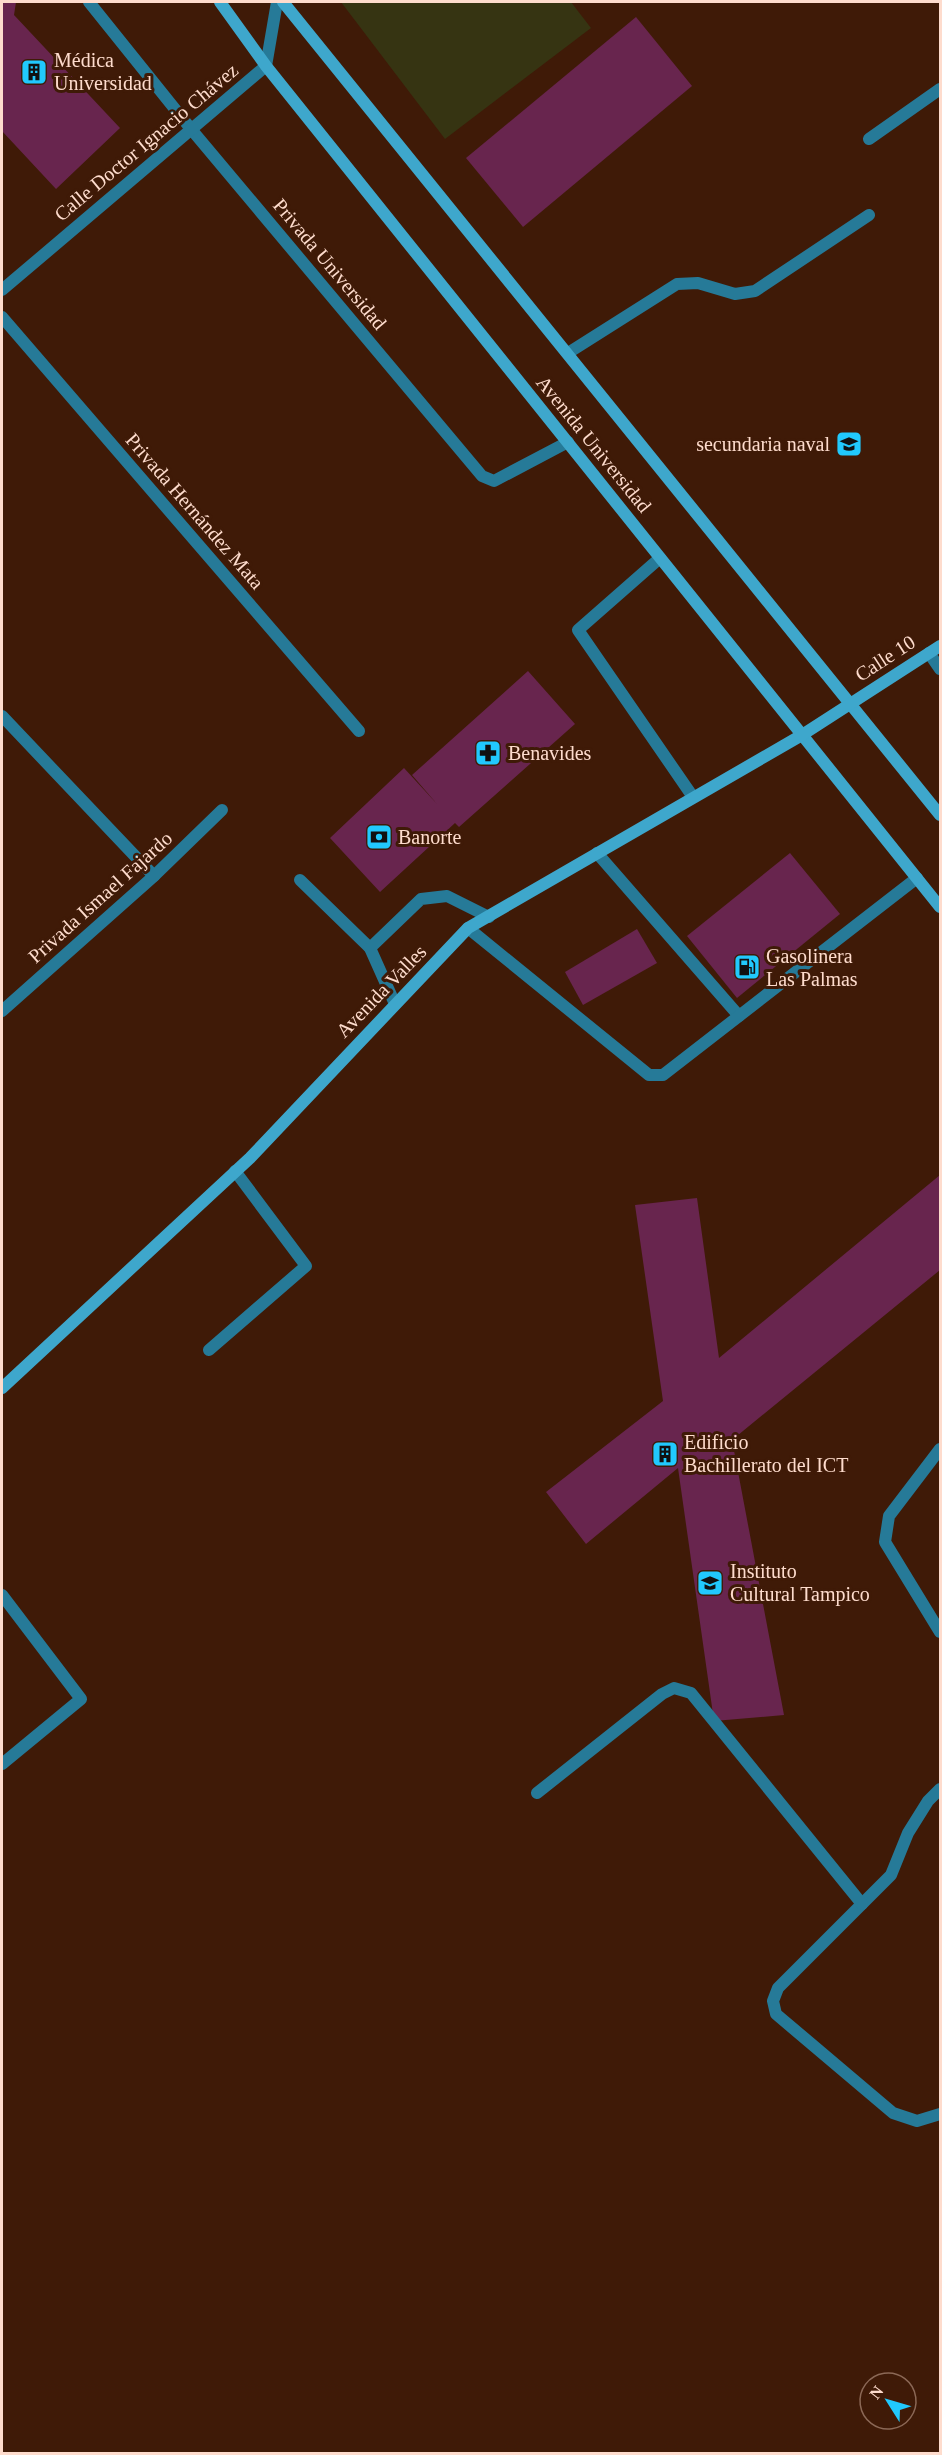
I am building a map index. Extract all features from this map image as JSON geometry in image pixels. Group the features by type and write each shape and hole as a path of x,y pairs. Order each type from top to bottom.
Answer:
{"main road":[{"name":"Avenida Universidad","path":"220,2 266,66 940,907"},
{"name":"Avenida Universidad","path":"283,2 940,815"},
{"name":"Calle 10","path":"851,703 940,646"},
{"name":"Avenida Valles","path":"2,1388 235,1171 468,928 802,735 851,703"}],"street":[{"name":"Privada Universidad","path":"89,2 191,129 482,476 494,481 568,442"},
{"name":"Calle Doctor Ignacio Chávez","path":"2,290 266,66 277,2"},
{"path":"869,139 940,89"},
{"path":"568,353 677,284 698,283 735,294 755,291 869,215"},
{"name":"Privada Hernández Mata","path":"2,317 359,731"},
{"path":"660,558 578,630 693,798"},
{"path":"929,653 940,669"},
{"path":"2,716 154,876"},
{"name":"Privada Ismael Fajardo","path":"2,1011 154,876 222,810"},
{"path":"597,853 739,1016"},
{"path":"468,928 650,1074 663,1075 917,878"},
{"path":"300,880 370,948 395,1004"},
{"path":"370,948 421,899 447,896 489,916"},
{"path":"209,1350 306,1266 235,1171"},
{"path":"940,1450 889,1516 885,1542 940,1632"},
{"path":"2,1595 81,1699 2,1764"},
{"path":"537,1793 662,1694 674,1688 691,1693 862,1904"},
{"path":"940,1789 928,1801 908,1833 891,1875 778,1988 773,2001 776,2013 893,2114 917,2121 940,2114"}],"shaded area":[{"path":"341,2 571,2 591,28 445,139"}],"building":[{"name":"Médica Universidad","path":"2,2 16,2 14,15 120,128 56,189 2,131"},
{"path":"636,17 692,86 523,227 466,158"},
{"path":"528,671 575,724 459,827 455,823 380,892 330,838 404,768 437,804 412,775"},
{"path":"790,853 840,914 737,998 687,936"},
{"path":"637,929 657,963 583,1005 565,972"},
{"name":"Edificio Bachillerato del ICT","path":"940,1175 940,1270 732,1440 784,1715 714,1721 678,1468 586,1544 546,1492 663,1401 635,1205 697,1198 719,1358"}],"place":[{"name":"Médica Universidad","path":"34,72"},
{"name":"secundaria naval","path":"849,444"},
{"name":"Benavides","path":"488,753"},
{"name":"Banorte","path":"379,837"},
{"name":"Gasolinera Las Palmas","path":"747,967"},
{"name":"Edificio Bachillerato del ICT","path":"665,1454"},
{"name":"Instituto Cultural Tampico","path":"710,1583"}]}
